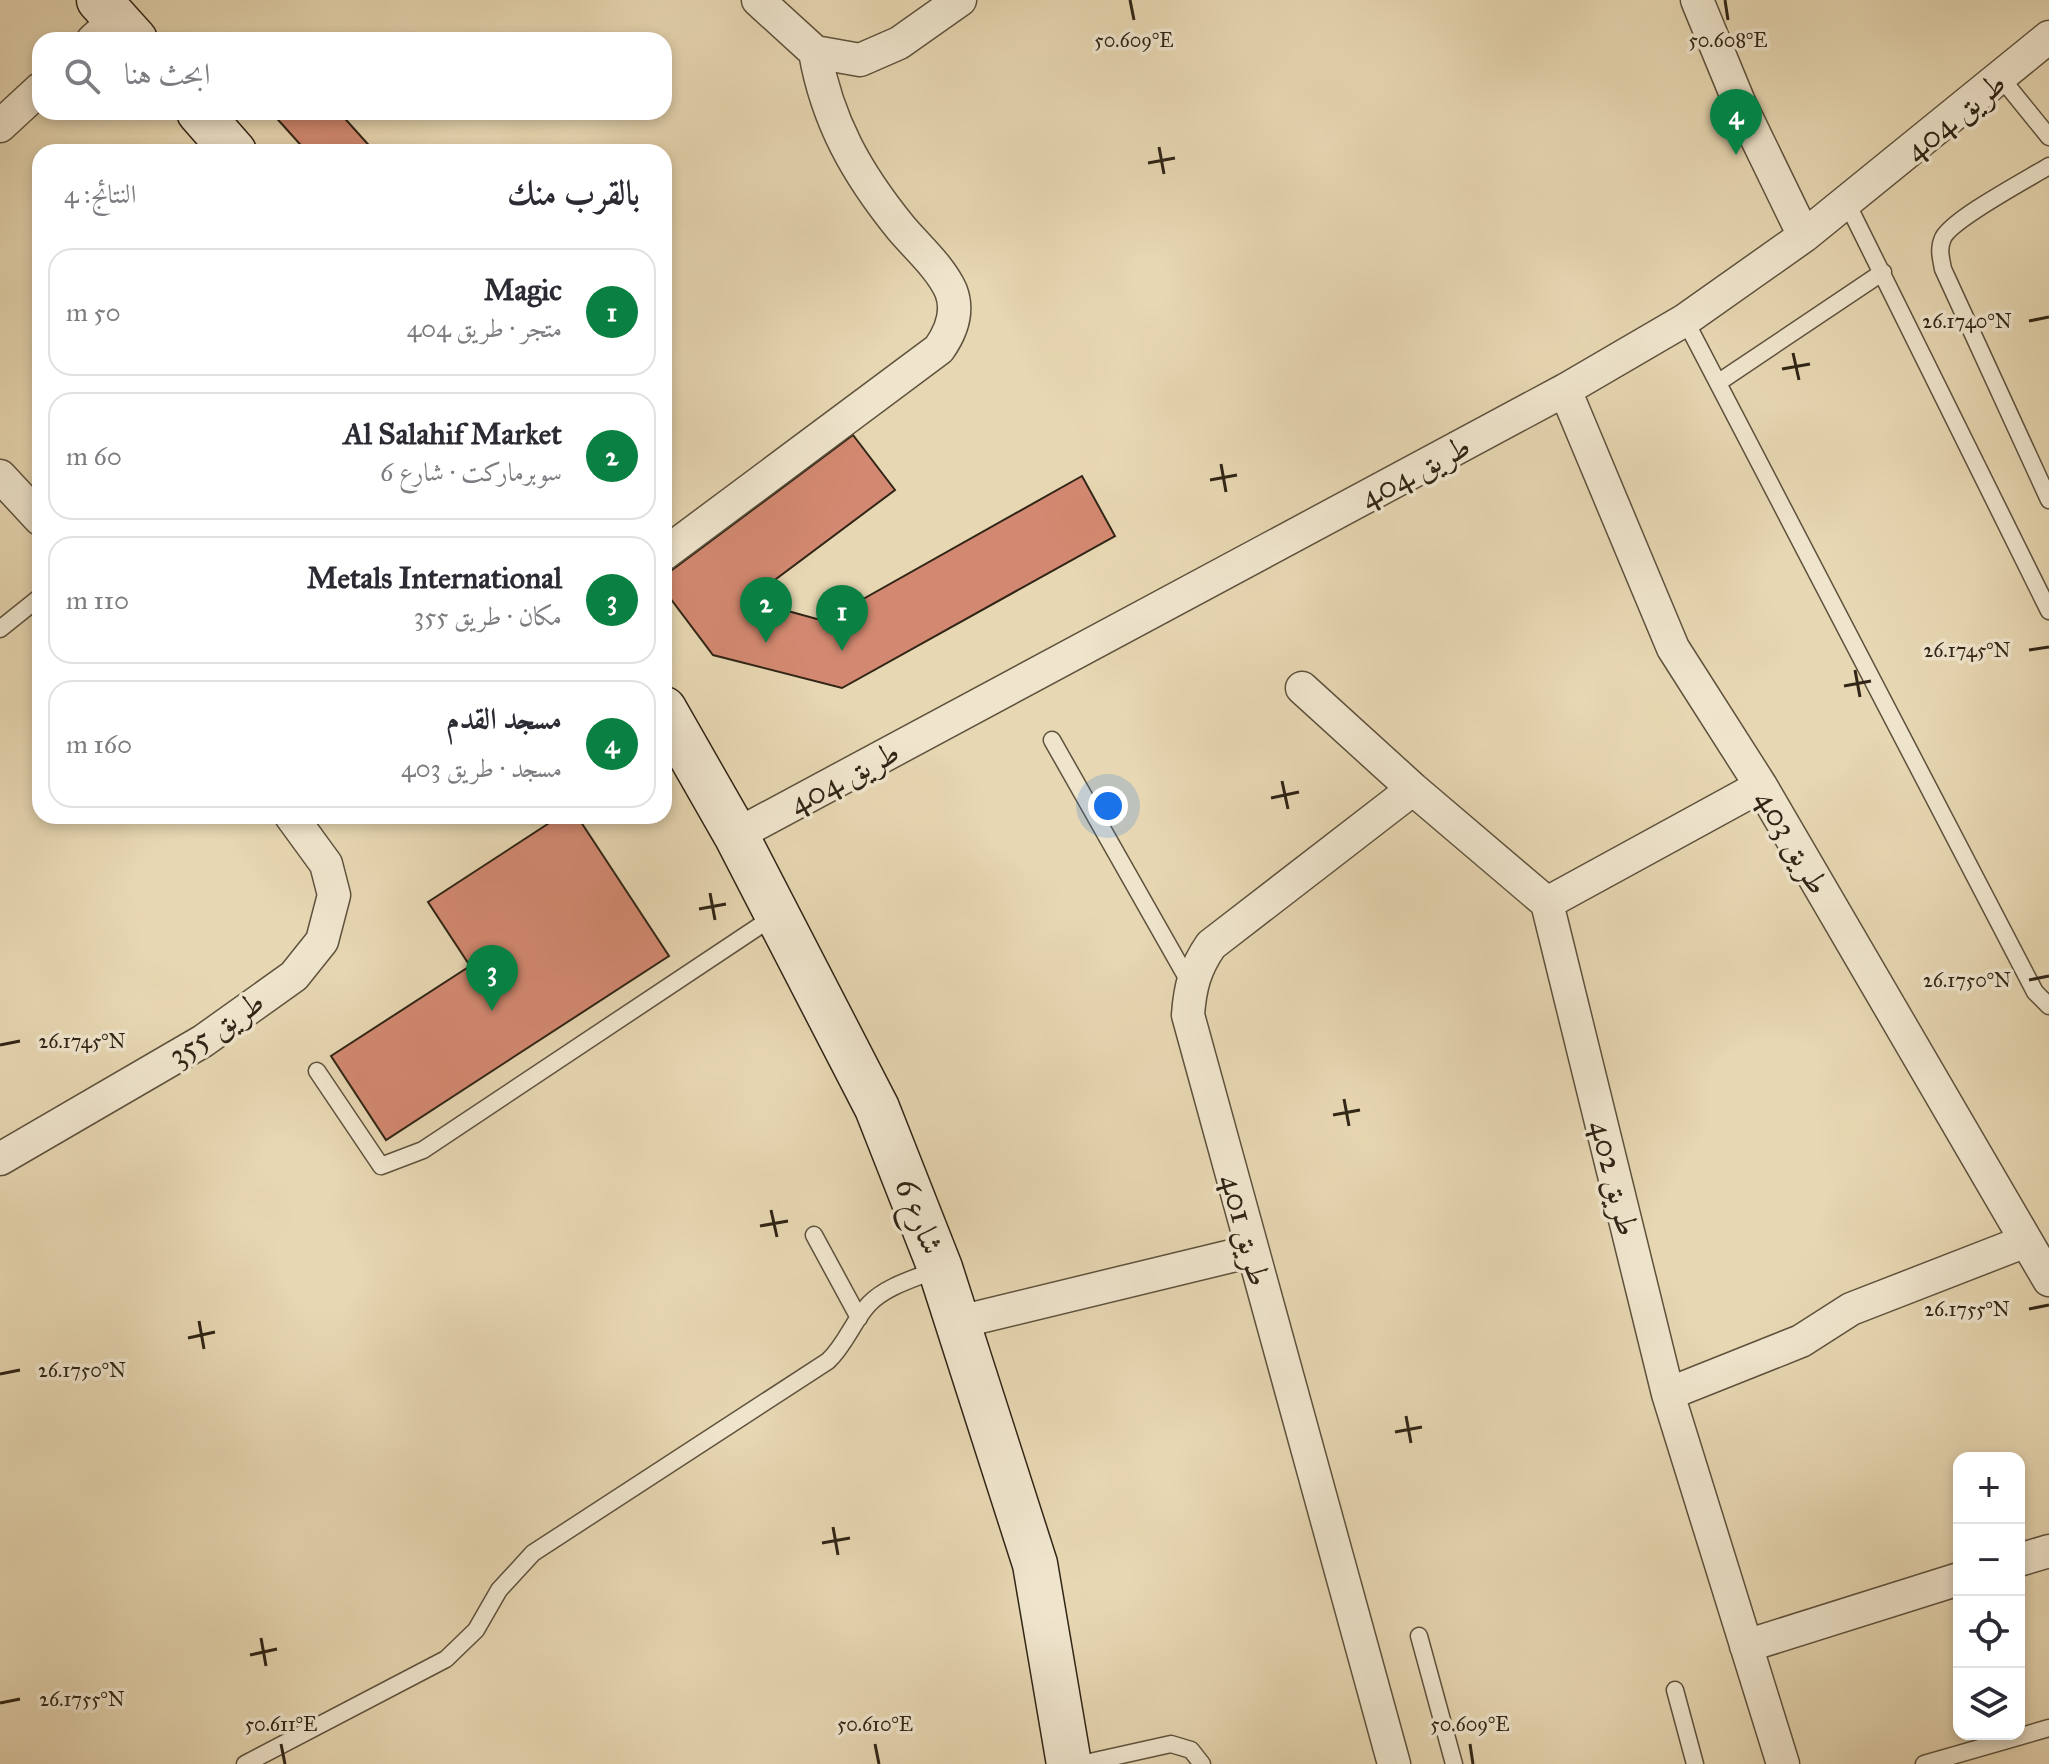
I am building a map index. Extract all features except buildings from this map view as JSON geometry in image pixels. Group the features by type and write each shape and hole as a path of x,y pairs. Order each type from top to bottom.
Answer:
{"street":[{"path":"758,0 815,52 860,60 899,43 960,0"},
{"path":"1697,0 1739,102 1804,236"},
{"name":"طريق 404","path":"736,835 1565,390 1685,320 1847,203 2002,79 2049,37"},
{"path":"672,548 939,349 953,321 950,290 876,196 842,142 820,83 815,52"},
{"path":"0,126 32,96"},
{"path":"206,120 227,144"},
{"name":"طريق 403","path":"1565,390 1673,648 1761,786 2049,1280"},
{"path":"0,476 32,510"},
{"path":"1302,688 1413,789 1547,903 1761,786"},
{"name":"شارع 6","path":"672,723 736,835 877,1108 940,1268 1035,1564 1069,1764"},
{"name":"طريق 401","path":"1394,1764 1188,1015 1191,985 1198,963 1228,930 1413,789"},
{"name":"طريق 355","path":"0,1159 203,1041 294,976 322,941 334,895 326,864 297,824"},
{"name":"طريق 402","path":"1547,903 1668,1394 1783,1764"},
{"path":"1668,1394 1801,1341 1851,1309 2026,1241"},
{"path":"959,1322 1252,1251"},
{"path":"2025,1558 2049,1551"},
{"path":"1746,1646 1953,1581"}],"lane":[{"path":"2002,79 2049,137"},
{"path":"2049,166 1957,222 1944,235 1939,252 1943,269 2049,500"},
{"path":"1847,203 2049,611"},
{"path":"1719,382 1883,272"},
{"path":"1685,320 2035,992 2049,1006"},
{"path":"0,629 32,603"},
{"path":"1052,740 1191,985"},
{"path":"317,1071 381,1166 423,1150 777,914"},
{"path":"814,1235 859,1318"},
{"path":"245,1764 446,1659 476,1630 499,1590 533,1553 828,1361 851,1334 859,1318 883,1293 940,1268"},
{"path":"1419,1636 1454,1764"},
{"path":"1675,1690 1695,1764"},
{"path":"1924,1764 1983,1756 2049,1728"},
{"path":"1081,1764 1171,1744 1191,1750 1202,1764"}],"place":[{"name":"مسجد القدم","path":"1736,155"},
{"name":"Al Salahif Market","path":"766,643"},
{"name":"Magic","path":"842,651"},
{"name":"Metals International","path":"492,1011"}]}
